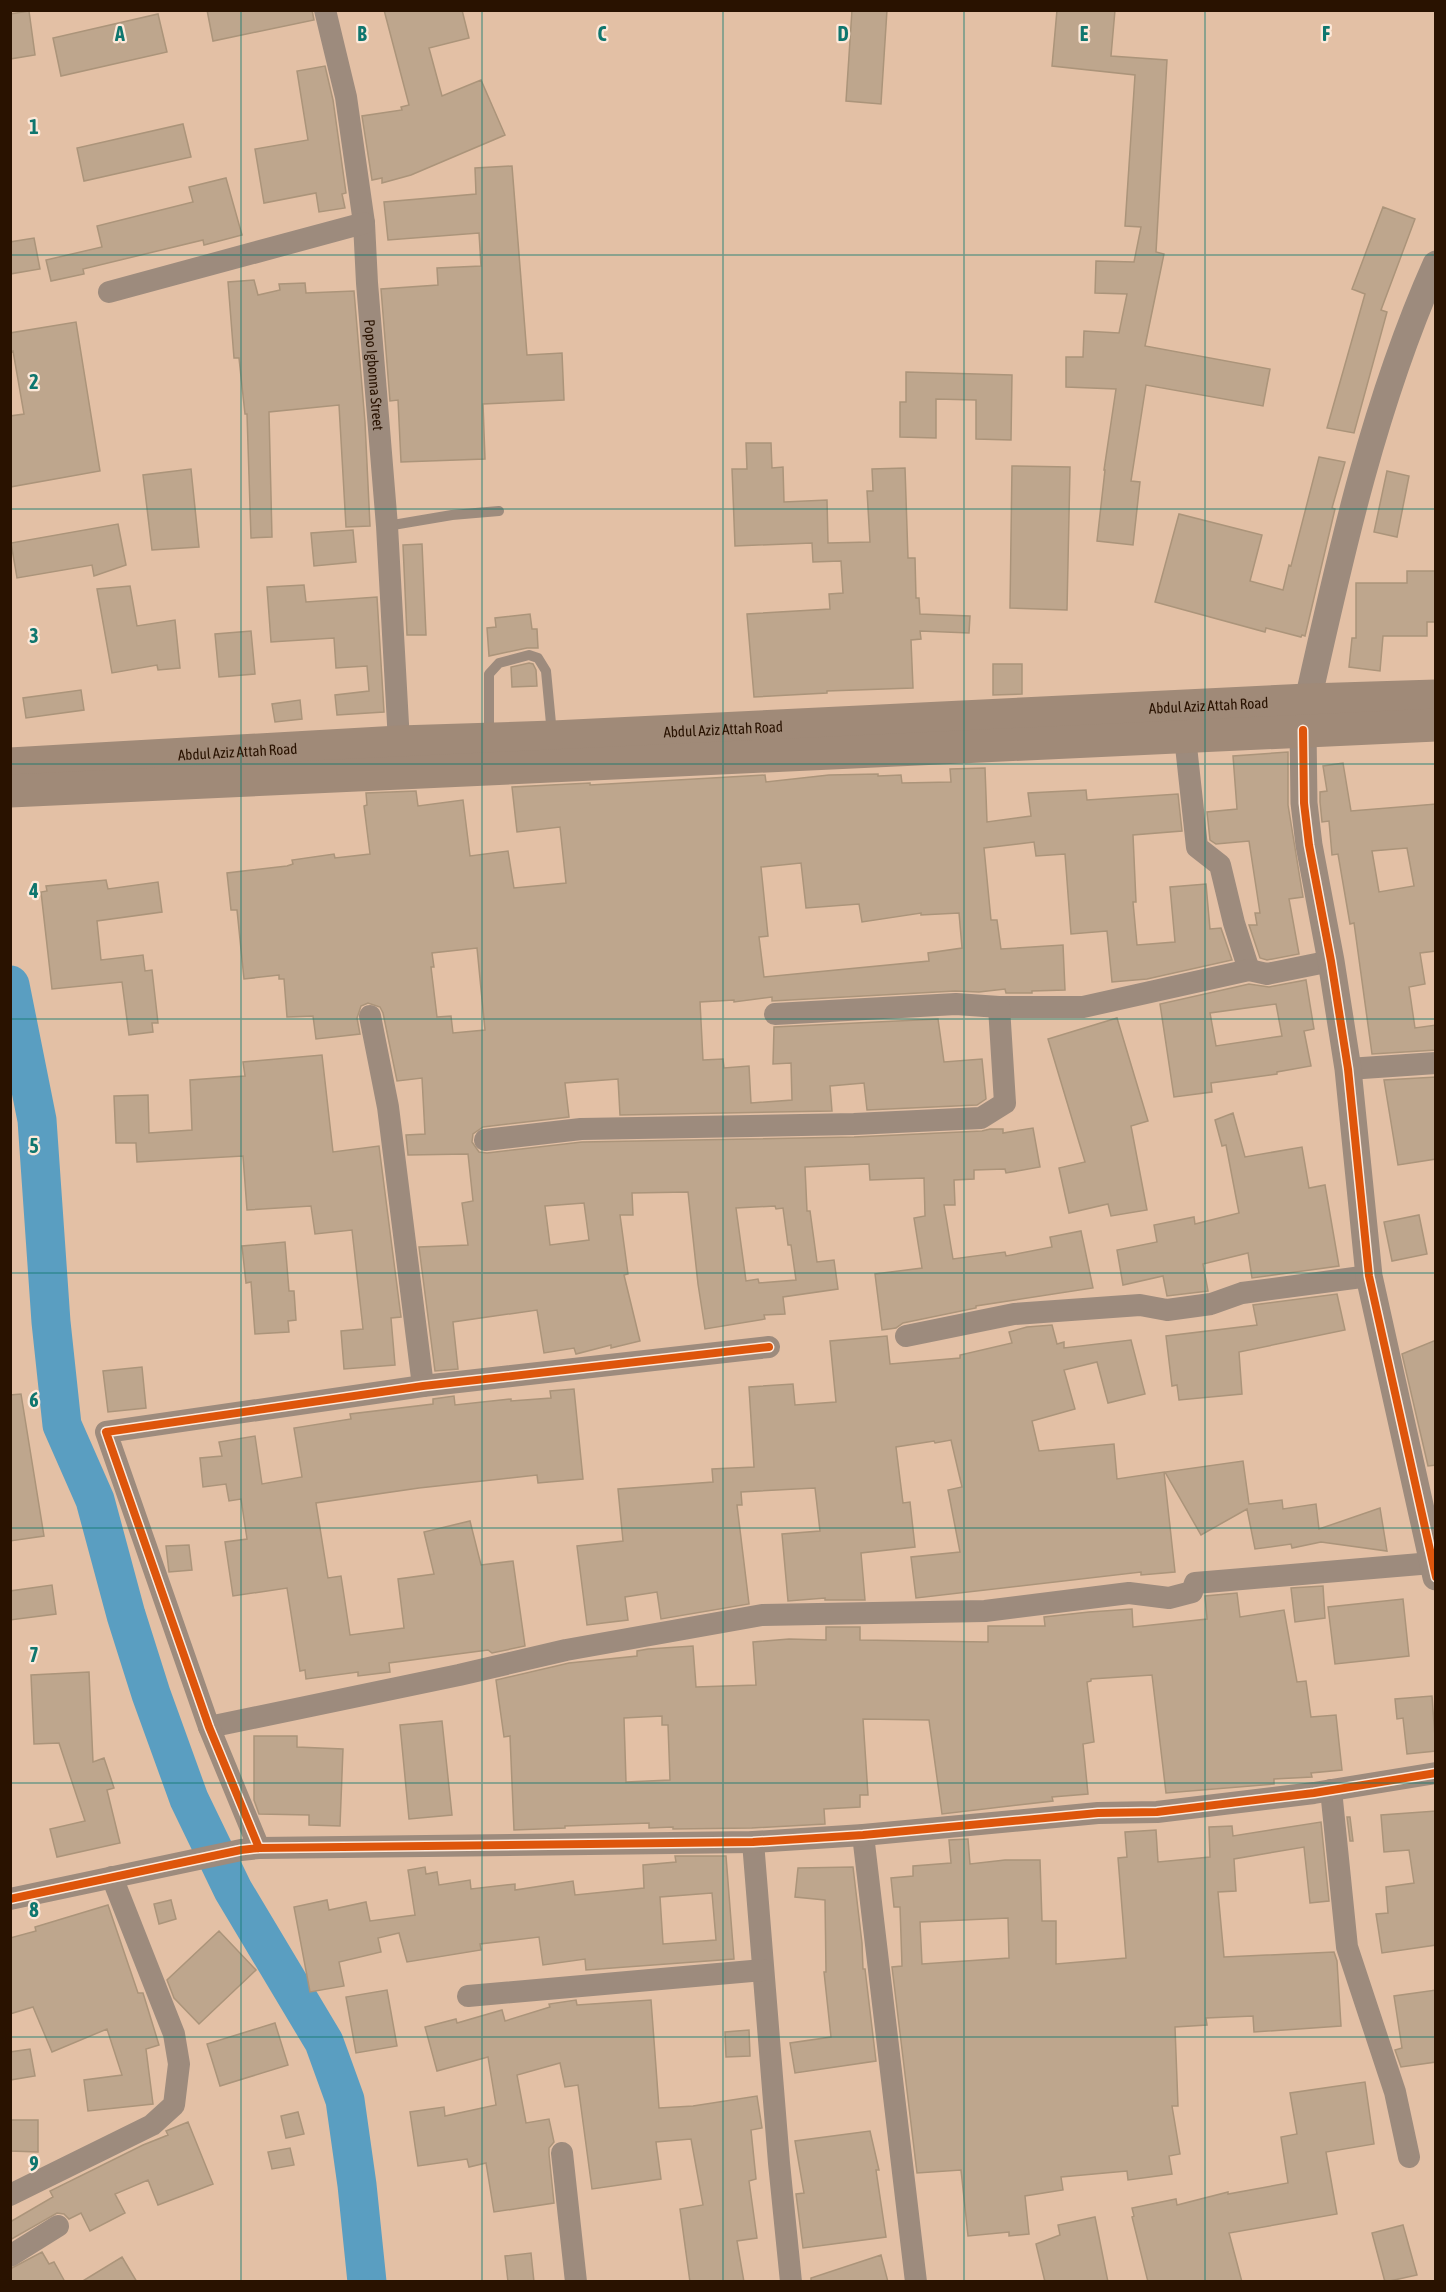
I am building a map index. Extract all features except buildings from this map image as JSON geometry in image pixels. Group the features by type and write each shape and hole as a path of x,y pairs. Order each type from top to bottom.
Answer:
{"highway":[{"name":"Abdul Aziz Attah Road","path":"17,777 1185,737 1306,715 1436,696"},
{"name":"Abdul Aziz Attah Road","path":"17,777 399,742 1306,715 1436,725"}],"street":[{"name":"Popo Igbonna Street","path":"325,10 346,98 364,224 387,526 399,742"},
{"path":"109,292 364,224"},
{"path":"209,1727 459,1675 566,1650 762,1615 985,1611 1129,1593 1169,1598 1192,1592 1195,1584 1434,1570 1369,1276 1348,1069 1307,824 1304,791 1306,715 1340,556 1372,438 1401,350 1436,264"},
{"path":"1185,737 1197,847 1220,865 1234,923 1249,970"},
{"path":"775,1014 956,1004 999,1007 1083,1007 1249,970 1267,974 1331,961"},
{"path":"485,1140 581,1129 854,1124 981,1118 1005,1103 999,1007"},
{"path":"370,1016 388,1107 423,1386"},
{"path":"1348,1069 1436,1063"},
{"path":"906,1336 1014,1314 1140,1305 1167,1310 1211,1305 1242,1293 1369,1276"},
{"path":"250,1849 106,1431 423,1386 769,1347"},
{"path":"10,1899 250,1849 753,1842 863,1835 1098,1813 1157,1812 1331,1790 1436,1773"},
{"path":"1331,1790 1347,1947 1395,2092 1409,2157"},
{"path":"863,1835 916,2282"},
{"path":"753,1842 791,2282"},
{"path":"10,2195 152,2125 174,2104 179,2064 174,2034 112,1877"},
{"path":"468,1996 763,1970"},
{"path":"562,2152 576,2282"},
{"path":"10,2256 58,2226"}],"lane":[{"path":"387,526 452,515 499,511"},
{"path":"489,739 489,674 499,663 529,655 538,658 546,671 552,737"}],"waterway":[{"path":"10,985 37,1120 51,1322 62,1425 95,1500 126,1615 151,1694 189,1799 233,1890 324,2042 345,2100 367,2282"}],"cycle path":[{"path":"1303,730 1304,803 1309,845 1348,1069 1369,1276 1436,1577"},
{"path":"259,1848 209,1727 106,1432 423,1386 769,1347"},
{"path":"10,1899 259,1848 753,1842 863,1835 1098,1813 1157,1812 1314,1793 1436,1773"}]}
